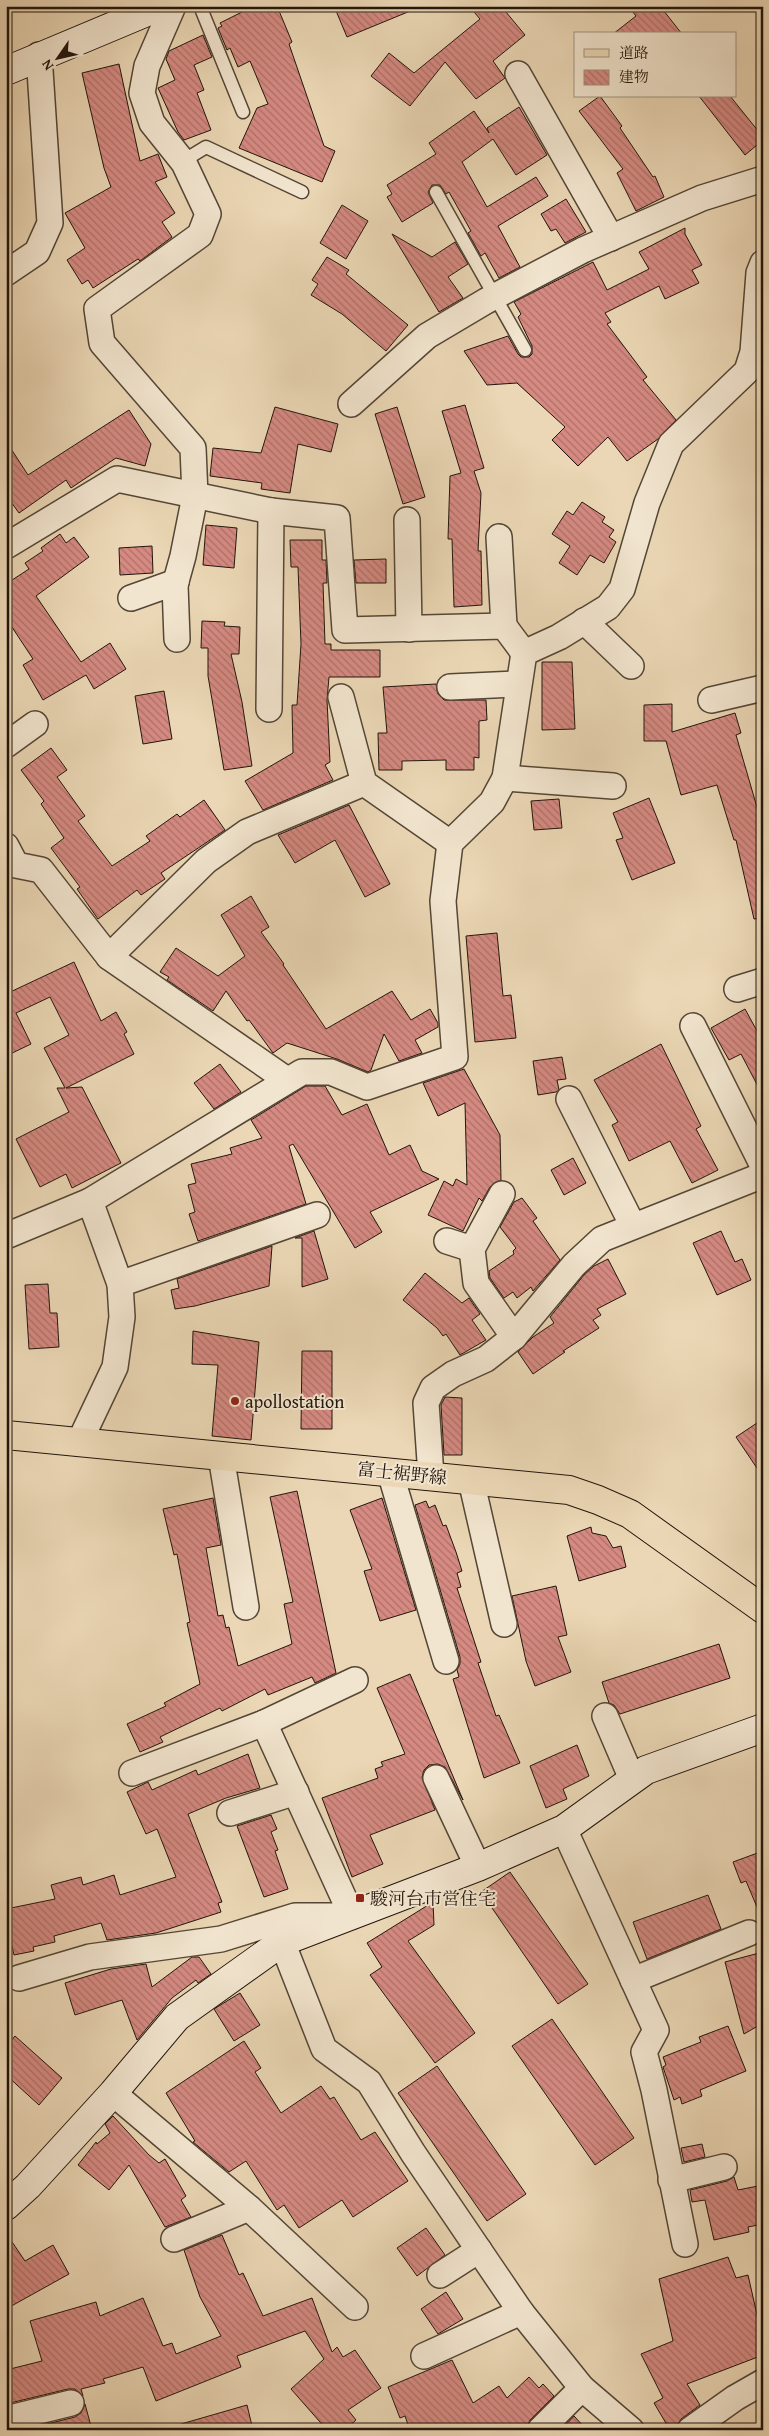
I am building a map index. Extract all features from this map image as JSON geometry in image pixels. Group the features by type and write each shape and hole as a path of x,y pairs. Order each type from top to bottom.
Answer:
{"main road":[{"name":"富士裾野線","path":"6,1435 569,1490 630,1514 763,1609"}],"street":[{"path":"172,6 147,66 142,93 152,123 182,161 208,214 200,235 97,308 102,343 193,448 195,496 176,582 177,639"},
{"path":"6,71 147,9"},
{"path":"6,273 37,252 50,223 39,55"},
{"path":"518,74 610,238"},
{"path":"351,404 427,336 494,297 583,250 610,238 702,198 763,179"},
{"path":"524,653 559,637 608,607 622,589 647,503 672,444 748,372 753,352 759,273 763,264"},
{"path":"10,537 117,479 271,511 337,518 346,630 409,630 504,626"},
{"path":"269,709 271,511"},
{"path":"407,520 409,630"},
{"path":"6,1236 90,1201 302,1072 330,1072 367,1087 454,1057 443,901 450,843 492,802 505,778 524,653 504,626 499,537"},
{"path":"131,598 176,582"},
{"path":"584,621 631,666"},
{"path":"450,687 518,684"},
{"path":"711,700 763,688"},
{"path":"341,697 364,783 450,843"},
{"path":"6,744 35,724"},
{"path":"505,778 613,786"},
{"path":"109,957 206,861 247,832 364,783"},
{"path":"6,846 16,865 41,870 109,957 287,1080"},
{"path":"737,989 763,981"},
{"path":"693,1026 763,1166"},
{"path":"569,1099 633,1226"},
{"path":"431,1476 426,1404 433,1388 453,1374 486,1359 514,1337 574,1265 602,1239 763,1175"},
{"path":"502,1194 472,1249 476,1283 514,1337"},
{"path":"79,1443 115,1366 122,1317 120,1284 90,1201"},
{"path":"120,1284 318,1215"},
{"path":"447,1241 472,1249"},
{"path":"220,1456 246,1607"},
{"path":"390,1472 446,1661"},
{"path":"472,1480 504,1624"},
{"path":"132,1773 264,1723 355,1680"},
{"path":"605,1716 632,1779"},
{"path":"264,1723 352,1916"},
{"path":"6,2206 28,2186 113,2093 177,2017 282,1942 478,1867 564,1829 646,1770 763,1728"},
{"path":"436,1778 478,1867"},
{"path":"230,1813 296,1792"},
{"path":"564,1829 656,2030 644,2052 654,2090 685,2244"},
{"path":"19,1978 90,1957 221,1939 295,1916 352,1916"},
{"path":"633,1980 749,1933"},
{"path":"282,1942 324,2049 369,2082 413,2153 520,2312 582,2388 630,2430"},
{"path":"113,2093 249,2208 355,2307"},
{"path":"672,2180 724,2167"},
{"path":"174,2240 249,2208"},
{"path":"440,2275 479,2250"},
{"path":"424,2356 520,2312"},
{"path":"690,2430 735,2398 763,2382"},
{"path":"540,2430 582,2388"},
{"path":"6,2419 71,2403"}],"lane":[{"path":"200,6 243,112"},
{"path":"182,161 206,147 302,192"},
{"path":"436,192 525,350"}],"building":[{"path":"254,6 277,6 292,42 289,44 324,146 335,151 322,182 239,148 257,108 268,104 250,61 238,67 230,48 227,50 218,28 222,26 220,23"},
{"path":"334,6 420,6 420,7 347,37"},
{"path":"469,6 501,6 525,35 493,61 505,78 476,99 445,62 410,106 371,76 389,53 414,73 480,19"},
{"path":"628,6 660,6 680,32 616,32 636,16"},
{"path":"203,35 212,57 194,65 204,90 197,93 211,130 184,140 178,132 158,88 175,80 166,59 169,51"},
{"path":"119,64 140,161 158,154 167,177 155,182 175,213 162,222 172,237 140,261 138,259 93,288 88,280 82,284 67,260 85,248 65,213 111,187 104,168 82,73"},
{"path":"597,98 601,98 622,126 620,128 653,177 655,176 664,197 636,211 617,173 623,169 579,111"},
{"path":"701,98 732,98 763,137 763,140 745,155"},
{"path":"519,107 547,155 516,175 493,139 462,162 487,207 536,177 548,196 498,226 520,267 499,278 485,253 481,256 468,233 471,231 449,192 446,194 440,185 432,185 428,192 433,203 402,222 387,197 392,194 387,185 436,154 429,143 474,111 489,133 487,128"},
{"path":"566,199 586,232 565,243 556,229 551,231 541,214"},
{"path":"342,205 368,221 346,259 320,243"},
{"path":"685,228 685,234 702,265 692,270 699,283 665,299 659,286 605,313 611,322 607,324 647,377 643,380 676,420 658,439 627,461 608,437 578,466 552,440 565,427 517,383 487,385 464,351 508,336 521,357 529,357 532,354 532,346 518,317 521,314 514,302 593,262 607,290 649,269 639,252"},
{"path":"392,234 432,257 455,242 468,264 448,277 463,298 439,312"},
{"path":"327,257 349,270 346,274 408,325 386,351 342,314 311,295 318,284 312,280"},
{"path":"465,405 484,468 474,471 481,493 478,551 481,551 482,605 454,607 452,539 448,539 450,476 461,473 442,411"},
{"path":"275,407 338,424 331,452 298,444 290,493 261,489 262,483 210,476 213,448 261,453"},
{"path":"397,407 425,497 403,504 375,414"},
{"path":"129,410 151,444 145,466 116,458 71,488 66,480 19,513 6,495 6,441 28,475"},
{"path":"582,502 605,517 602,522 614,530 609,537 616,542 604,563 590,555 577,575 559,563 570,546 552,534 567,511 573,515"},
{"path":"206,525 237,528 234,568 203,565"},
{"path":"60,534 66,543 74,537 89,557 36,596 81,662 110,643 126,669 94,689 86,675 43,700 23,665 33,659 6,618 6,584 29,569 25,563 43,551 41,548"},
{"path":"290,540 322,540 322,560 326,560 327,583 323,583 325,644 331,644 331,650 380,650 380,677 329,677 327,700 330,762 325,765 333,780 263,810 245,781 293,753 292,705 297,705 301,644 298,567 291,567"},
{"path":"152,546 153,573 120,575 119,548"},
{"path":"386,559 386,583 356,583 354,560"},
{"path":"202,621 225,622 224,626 240,627 239,654 231,654 242,702 252,766 224,770 208,676 208,648 201,648"},
{"path":"542,662 572,662 575,729 542,730"},
{"path":"436,684 438,694 444,700 486,700 487,720 479,721 479,758 474,757 474,770 446,770 446,760 402,761 402,770 379,770 378,733 387,733 383,687"},
{"path":"164,691 172,739 143,744 135,696"},
{"path":"672,704 672,732 735,713 741,733 736,735 763,828 763,918 754,919 736,840 734,840 717,785 681,795 666,741 644,741 644,705"},
{"path":"51,748 67,770 57,777 85,816 78,821 112,866 150,841 146,836 177,814 180,817 204,800 225,830 161,873 165,879 141,895 137,890 98,919 77,889 80,887 51,848 64,838 41,804 44,801 21,770"},
{"path":"649,798 675,863 632,880 616,840 623,838 613,813"},
{"path":"559,799 562,828 534,830 531,801"},
{"path":"349,805 390,884 365,897 335,840 295,863 278,835"},
{"path":"251,896 269,927 261,932 326,1029 392,991 411,1020 430,1009 438,1023 438,1027 415,1040 422,1053 399,1061 384,1034 371,1070 368,1072 337,1059 287,1043 273,1053 226,991 213,1011 167,980 169,977 160,972 176,948 218,976 245,956 221,915"},
{"path":"497,933 503,996 511,995 516,1038 475,1042 466,936"},
{"path":"74,962 101,1021 116,1012 127,1032 124,1034 134,1054 66,1088 82,1087 121,1163 72,1188 66,1174 40,1187 16,1139 69,1112 57,1088 65,1088 44,1048 69,1035 50,997 16,1013 31,1044 6,1056 6,994"},
{"path":"745,1009 763,1042 763,1096 741,1054 729,1060 711,1028"},
{"path":"661,1044 701,1126 696,1129 718,1170 692,1183 670,1141 629,1161 612,1125 618,1122 594,1080"},
{"path":"562,1057 566,1079 557,1080 559,1090 556,1092 538,1095 533,1061"},
{"path":"220,1064 241,1092 214,1109 194,1083"},
{"path":"464,1069 500,1135 501,1180 490,1187 482,1201 479,1198 463,1231 428,1215 444,1181 453,1186 456,1179 467,1185 465,1103 438,1116 423,1083"},
{"path":"306,1086 325,1086 342,1115 367,1104 389,1155 410,1145 422,1171 439,1179 370,1212 382,1232 355,1248 293,1144 289,1146 306,1204 198,1241 189,1214 195,1212 188,1185 196,1183 191,1164 232,1154 230,1148 262,1138 251,1120"},
{"path":"573,1158 586,1183 564,1195 551,1170"},
{"path":"522,1198 537,1218 533,1221 560,1260 533,1291 531,1287 517,1298 513,1292 504,1298 490,1278 489,1271 514,1254 513,1251 516,1248 500,1227 514,1202"},
{"path":"314,1231 328,1279 302,1287 302,1238 295,1238"},
{"path":"721,1231 735,1262 742,1259 751,1280 717,1295 693,1243"},
{"path":"272,1246 269,1286 195,1306 175,1309 171,1290 179,1288 177,1279"},
{"path":"608,1259 626,1294 597,1309 601,1315 593,1320 599,1328 563,1351 565,1352 533,1374 518,1352 533,1337 554,1323 550,1317 584,1275 594,1266"},
{"path":"425,1273 462,1303 469,1298 480,1314 472,1320 486,1340 460,1355 446,1334 443,1336 437,1328 403,1300"},
{"path":"48,1284 50,1313 57,1313 59,1347 29,1349 25,1285"},
{"name":"apollostation","path":"193,1331 259,1342 251,1440 212,1436 218,1365 192,1364"},
{"path":"302,1351 332,1351 332,1429 301,1429"},
{"path":"445,1397 462,1398 462,1455 444,1455 441,1405"},
{"path":"763,1419 763,1477 736,1437"},
{"path":"297,1491 336,1673 315,1683 312,1677 268,1695 265,1689 222,1711 220,1708 160,1737 163,1742 140,1752 127,1724 166,1706 164,1703 200,1684 187,1623 190,1622 177,1554 174,1555 163,1509 213,1498 221,1545 206,1548 218,1616 223,1615 226,1628 229,1627 238,1666 292,1644 284,1604 293,1602 270,1497"},
{"path":"382,1498 416,1610 380,1621 364,1571 372,1569 350,1510"},
{"path":"426,1501 429,1508 435,1505 443,1526 446,1525 456,1552 462,1571 457,1573 461,1587 457,1588 481,1662 478,1663 496,1716 499,1715 520,1763 484,1778 453,1679 459,1677 457,1670 460,1664 460,1657 415,1505"},
{"path":"591,1527 592,1533 606,1536 613,1548 621,1546 626,1567 579,1581 567,1536"},
{"path":"556,1586 567,1635 558,1637 571,1672 535,1686 526,1661 512,1596"},
{"path":"719,1644 730,1678 620,1714 614,1705 609,1703 602,1682"},
{"path":"410,1674 463,1800 445,1767 438,1764 429,1765 424,1770 422,1777 435,1810 370,1835 383,1864 352,1877 322,1798 378,1778 375,1769 383,1766 381,1762 405,1754 377,1688"},
{"path":"577,1745 589,1776 563,1789 567,1799 546,1808 530,1766"},
{"path":"248,1754 260,1788 226,1798 188,1814 222,1902 218,1903 221,1912 156,1933 107,1940 101,1923 54,1936 55,1942 33,1947 34,1951 14,1955 6,1920 6,1909 55,1899 51,1885 81,1877 83,1885 114,1875 120,1895 176,1877 157,1829 146,1834 127,1792 148,1782 152,1790 196,1770 198,1775"},
{"path":"271,1815 277,1829 271,1832 278,1850 275,1851 288,1889 264,1897 237,1826"},
{"path":"763,1851 762,1919 746,1881 741,1883 733,1862"},
{"path":"510,1872 588,1984 558,2004 481,1892"},
{"path":"708,1895 721,1929 647,1959 633,1922"},
{"path":"433,1902 434,1925 408,1941 475,2033 435,2063 370,1975 382,1967 367,1943"},
{"path":"763,1952 763,2023 744,2034 725,1962"},
{"path":"192,1957 199,1957 211,1974 198,1983 196,1980 172,1998 137,2040 122,2000 75,2015 65,1983 111,1969 146,1964 152,1987"},
{"path":"240,1993 260,2025 234,2041 214,2009"},
{"path":"552,2019 634,2138 595,2165 512,2046"},
{"path":"728,2026 746,2071 700,2090 702,2096 682,2104 680,2097 674,2100 663,2067 666,2065 663,2057 701,2042 699,2037"},
{"path":"15,2036 62,2078 39,2105 6,2075 6,2047"},
{"path":"244,2041 261,2068 255,2072 281,2113 321,2086 330,2099 334,2097 361,2140 375,2132 408,2181 353,2217 342,2200 299,2228 284,2205 277,2210 246,2161 229,2172 193,2142 195,2141 166,2093"},
{"path":"437,2066 526,2194 487,2221 398,2093"},
{"path":"113,2116 149,2155 159,2163 165,2159 186,2196 181,2200 191,2217 165,2227 129,2165 109,2190 78,2165 96,2142 97,2144 110,2133 105,2124"},
{"path":"702,2144 705,2157 684,2162 681,2148"},
{"path":"734,2177 738,2190 763,2185 763,2224 748,2227 749,2232 714,2240 705,2200 692,2202 690,2190 727,2181"},
{"path":"426,2228 445,2255 417,2276 397,2248"},
{"path":"6,2233 25,2261 53,2245 69,2274 6,2309"},
{"path":"222,2235 239,2275 243,2273 263,2316 312,2298 332,2352 337,2347 343,2357 355,2350 381,2388 348,2410 356,2420 345,2430 327,2430 291,2389 324,2359 305,2331 237,2356 241,2367 156,2401 143,2367 103,2379 105,2383 81,2389 83,2396 75,2389 68,2389 6,2404 6,2370 42,2361 30,2321 96,2302 100,2316 143,2298 163,2346 172,2343 176,2354 221,2336 200,2297 184,2250"},
{"path":"728,2257 736,2278 748,2275 758,2319 763,2317 763,2355 687,2384 700,2405 681,2419 676,2430 670,2430 654,2403 663,2398 641,2354 673,2341 659,2279"},
{"path":"446,2292 463,2319 438,2334 421,2309"},
{"path":"452,2360 473,2403 499,2386 507,2398 529,2377 539,2388 543,2384 554,2396 530,2420 526,2430 410,2430 405,2416 400,2418 388,2387"},
{"path":"85,2404 92,2430 36,2430 35,2427 75,2417 81,2413"},
{"path":"247,2405 253,2430 182,2430 181,2424"},
{"path":"574,2416 587,2430 561,2430"}],"place":[{"name":"apollostation","path":"235,1401"},
{"name":"駿河台市営住宅","path":"360,1898"}]}
